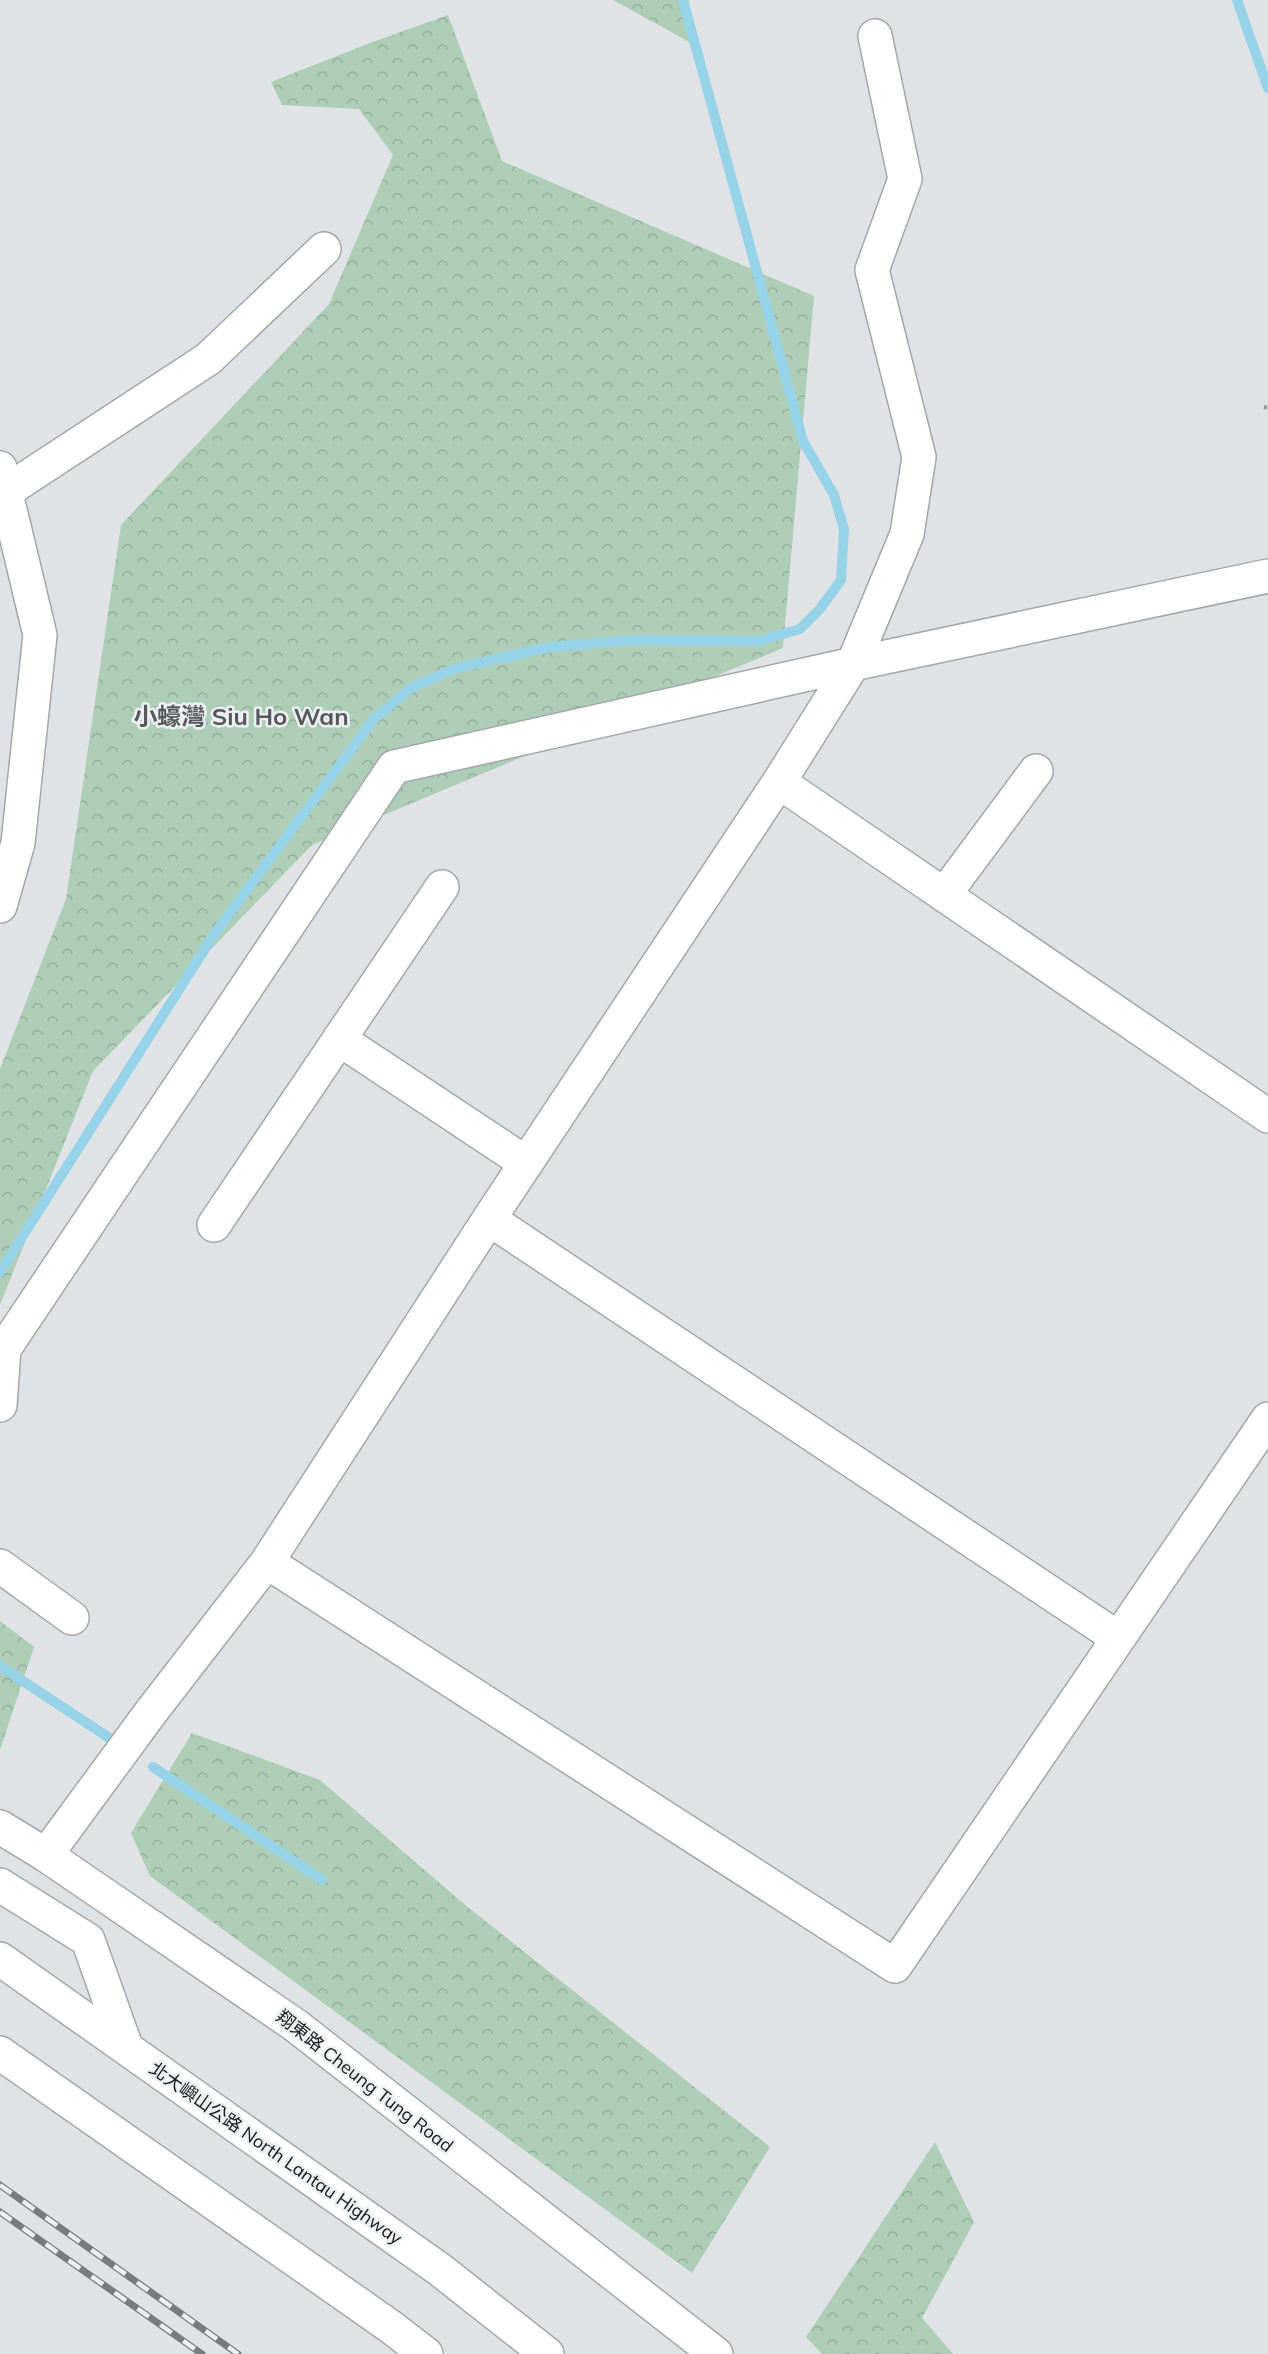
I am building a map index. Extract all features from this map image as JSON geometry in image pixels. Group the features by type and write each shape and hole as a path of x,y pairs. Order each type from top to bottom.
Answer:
{"main road":[{"path":"46,1855 151,1712 267,1562 489,1219 779,782 853,664 907,534 919,457 872,270 905,179 874,36"},
{"path":"0,906 18,843 40,635 3,480 208,359 324,249"},
{"path":"0,1405 4,1348 394,767 853,664 1268,576"},
{"path":"944,895 1036,771"},
{"path":"779,782 1268,1116"},
{"path":"214,1225 442,887"},
{"path":"339,1039 526,1163"},
{"path":"489,1219 1118,1638"},
{"path":"267,1562 895,1966 1268,1419"},
{"path":"0,1566 72,1618"},
{"name":"翔東路 Cheung Tung Road","path":"0,1827 46,1855 295,2025 716,2354"},
{"path":"0,1885 88,1940 126,2047"},
{"name":"北大嶼山公路 North Lantau Highway","path":"0,1959 439,2269 547,2354"},
{"path":"0,2053 426,2354"}],"green space":[{"path":"613,0 689,0 693,44"},
{"path":"448,15 502,161 814,296 783,648 312,845 93,1071 0,1305 0,1069 66,899 121,525 329,304 393,155 359,109 282,105 271,82"},
{"path":"0,1621 34,1647 0,1750"},
{"path":"192,1733 320,1780 464,1904 770,2147 692,2273 150,1876 131,1833"},
{"path":"935,2142 974,2222 922,2318 953,2354 822,2354 806,2337"}],"waterway":[{"path":"0,1272 215,933 373,720 411,688 456,668 550,647 633,640 758,641 800,629 820,609 841,580 844,529 834,495 803,441 683,0"},
{"path":"1237,0 1268,88"},
{"path":"0,1666 111,1739"},
{"path":"153,1767 322,1880"}],"railway":[{"path":"0,2185 238,2354"},
{"path":"0,2212 202,2354"}],"district":[{"name":"小蠔灣 Siu Ho Wan","path":"241,716"}]}
